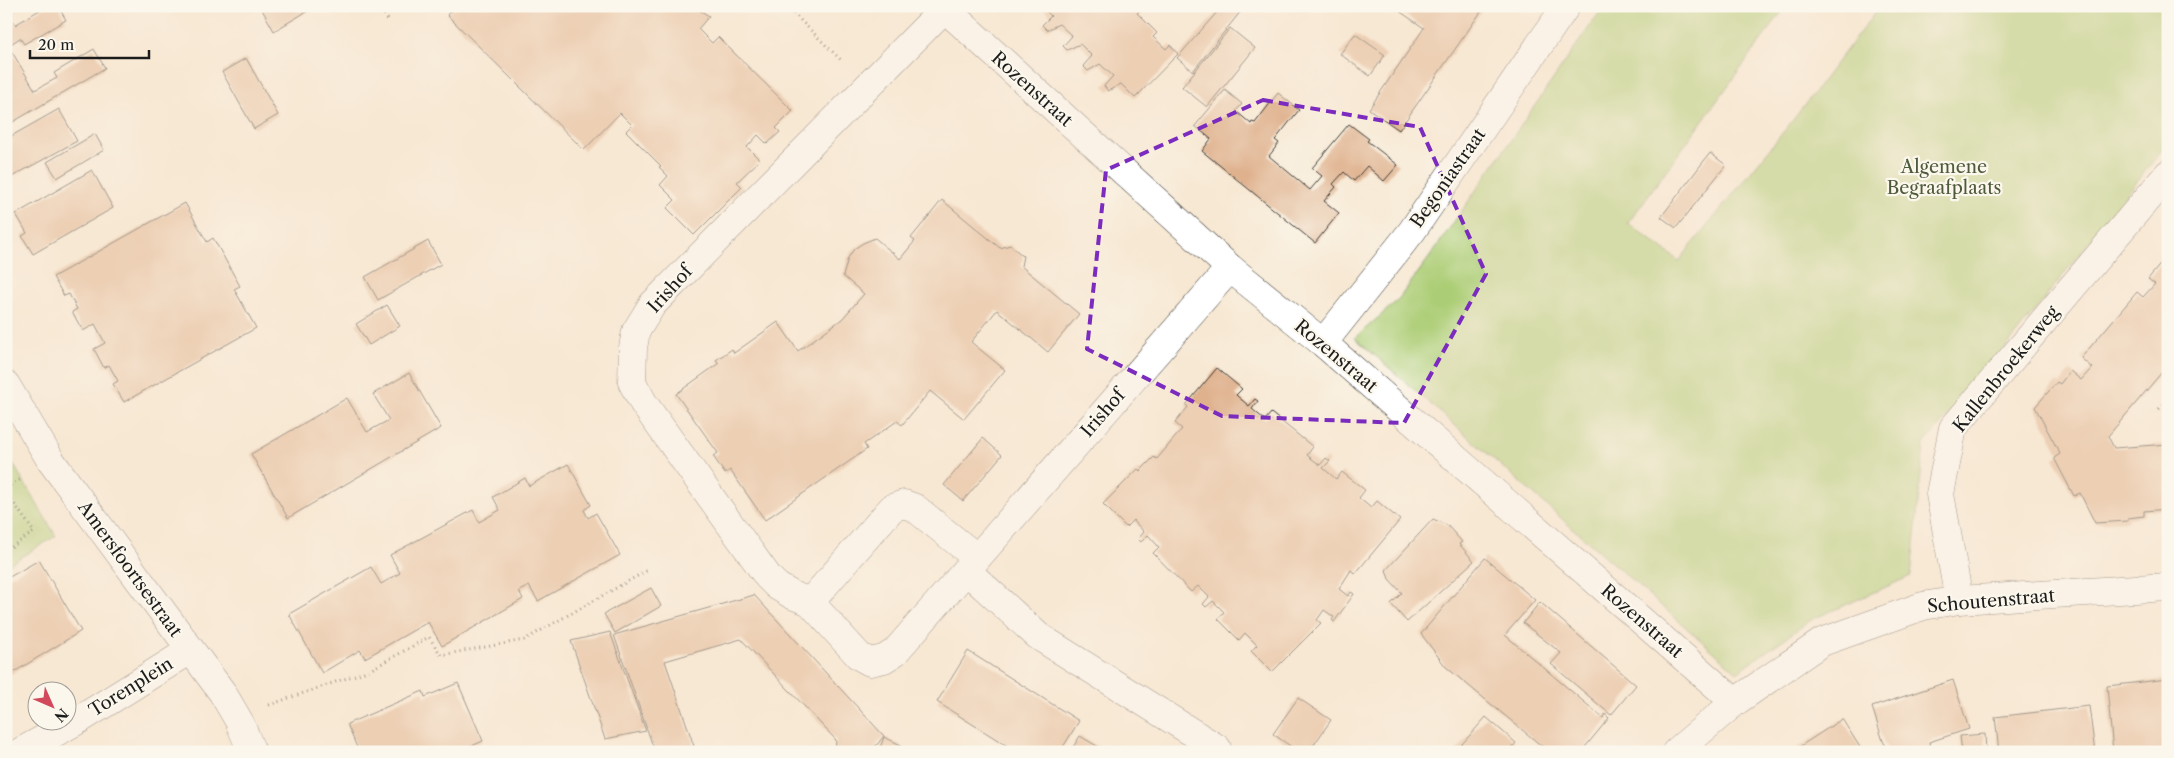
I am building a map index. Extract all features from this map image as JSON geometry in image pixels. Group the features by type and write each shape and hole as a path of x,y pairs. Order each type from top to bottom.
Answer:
{"street":[{"name":"Begoniastraat","path":"1323,344 1412,231 1566,6"},
{"name":"Irishof","path":"943,7 868,86 652,305 636,331 633,348 632,382 644,404 768,577 777,586 792,595 810,602 859,656 870,662 884,659 895,652 1230,268"},
{"name":"Rozenstraat","path":"943,7 1230,268 1323,344 1735,702"},
{"name":"Kallenbroekerweg","path":"1959,600 1940,494 1953,428 2168,174"},
{"name":"Amersfoortsestraat","path":"6,385 51,462 189,651 222,692 239,721 252,752"},
{"path":"810,602 892,508 904,504 915,508 972,564 1038,636 1217,748"},
{"name":"Schoutenstraat","path":"1676,752 1735,702 1822,642 1923,606 1959,600 2168,587"},
{"name":"Torenplein","path":"20,752 82,718 189,651"}],"path":[{"path":"379,6 388,20"},
{"path":"786,6 868,86"},
{"path":"2159,410 2168,399"},
{"path":"6,492 34,532 6,550"},
{"path":"239,721 262,707 370,670 429,637 441,656 524,640 648,570"}],"highlighted area":[{"path":"1263,100 1420,127 1486,274 1404,423 1222,416 1087,349 1106,170"}],"green space":[{"name":"Algemene Begraafplaats","path":"1604,6 1786,6 1628,223 1679,261 1793,120 1880,6 2168,6 2168,142 2000,355 1924,444 1911,576 1811,620 1737,672 1355,338 1397,301"},
{"path":"6,452 56,536 6,566"}],"building":[{"path":"46,6 58,6 66,20 24,44 20,38 6,47 6,23 12,20 15,25"},
{"path":"260,6 316,6 274,31"},
{"path":"455,6 675,6 678,10 681,6 693,6 709,16 698,29 712,43 718,37 793,111 776,128 780,132 767,144 758,135 747,147 760,160 737,182 742,187 694,235 667,208 675,200 660,185 668,176 659,167 661,166 626,131 632,125 620,113 584,150 447,15"},
{"path":"1041,6 1144,6 1137,13 1157,33 1153,37 1166,49 1170,45 1178,54 1135,98 1121,84 1108,91 1104,86 1113,76 1100,64 1088,71 1083,66 1092,56 1080,44 1067,50 1063,46 1072,36 1059,24 1047,30 1042,25 1051,16"},
{"path":"1212,6 1245,6 1193,71 1177,58 1218,11"},
{"path":"1392,6 1485,6 1399,130 1369,109 1424,28"},
{"path":"1230,28 1255,48 1207,107 1182,87"},
{"path":"1355,34 1385,55 1370,76 1340,54"},
{"path":"94,49 105,68 6,126 6,56 12,52 35,90 57,78 54,73"},
{"path":"246,58 278,115 254,129 222,72"},
{"path":"1225,90 1242,104 1236,111 1251,124 1252,122 1255,123 1278,93 1299,110 1275,140 1279,143 1269,156 1310,190 1322,176 1312,168 1349,124 1398,165 1384,181 1367,166 1354,181 1344,172 1333,184 1336,187 1324,201 1339,213 1315,243 1202,151 1211,139 1195,126"},
{"path":"59,109 77,141 6,180 6,139"},
{"path":"95,134 104,150 57,178 47,162"},
{"path":"1710,153 1726,165 1676,228 1661,217"},
{"path":"92,170 113,208 33,254 22,236 27,233 16,214"},
{"path":"942,200 1000,248 1010,245 1023,256 1021,266 1079,314 1048,352 997,310 971,342 1005,370 964,419 930,391 902,425 897,421 864,444 867,449 765,520 730,470 725,474 713,456 718,453 676,394 719,363 716,360 732,349 734,353 778,322 798,351 842,319 864,294 843,276 848,258 854,249 875,238 900,259 915,241 911,238"},
{"path":"185,203 207,242 213,238 240,286 234,289 256,328 124,402 113,384 118,381 109,365 104,368 94,349 105,343 95,324 83,331 72,312 77,309 69,294 64,296 53,277"},
{"path":"428,241 441,264 378,300 365,277"},
{"path":"2168,255 2168,365 2108,436 2114,448 2168,444 2168,509 2144,511 2144,516 2128,518 2128,521 2095,523 2080,493 2074,496 2054,458 2060,454 2035,407 2057,382 2060,384 2070,371 2081,380 2092,368 2081,358 2137,292 2143,297 2155,284 2148,279"},
{"path":"387,305 400,326 369,345 356,324"},
{"path":"1217,368 1242,389 1236,395 1249,406 1255,399 1258,401 1252,409 1265,420 1271,413 1313,447 1307,455 1320,465 1326,458 1330,461 1323,468 1336,479 1342,472 1365,490 1359,498 1371,508 1377,501 1400,520 1355,574 1351,570 1339,589 1348,596 1351,592 1354,594 1334,622 1332,620 1334,617 1324,610 1317,620 1321,623 1272,672 1251,651 1257,645 1245,633 1239,640 1218,619 1224,612 1213,601 1206,607 1203,604 1209,597 1198,586 1191,592 1153,553 1159,547 1148,535 1141,542 1138,539 1144,532 1133,520 1126,527 1103,504 1138,469 1140,471 1154,457 1157,459 1182,429 1175,423 1188,407 1186,405"},
{"path":"409,373 441,428 288,518 251,454 347,398 367,432 389,420 373,394"},
{"path":"983,438 1002,455 963,501 944,485"},
{"path":"568,464 591,505 584,510 588,518 596,513 620,555 538,601 529,586 519,591 523,599 442,646 428,622 365,658 360,650 322,673 289,614 371,567 381,584 400,573 390,555 473,510 479,522 500,510 493,497 525,478 529,486"},
{"path":"1433,519 1447,525 1462,542 1459,544 1474,561 1407,622 1391,604 1402,593 1389,579 1386,570"},
{"path":"1485,558 1535,600 1505,635 1603,718 1605,714 1609,718 1581,752 1549,752 1446,667 1421,634"},
{"path":"39,560 81,631 6,677 6,579"},
{"path":"651,588 661,606 615,633 604,614"},
{"path":"754,595 884,736 875,747 885,752 835,752 836,740 741,639 665,661 696,752 655,752 614,635"},
{"path":"1540,602 1636,685 1611,715 1551,664 1561,653 1523,623"},
{"path":"610,632 646,731 605,739 571,641"},
{"path":"968,651 1079,721 1060,752 1017,752 937,702"},
{"path":"2168,679 2168,752 2113,752 2107,686"},
{"path":"1953,680 1969,729 1929,742 1931,751 1889,752 1883,741 1872,707"},
{"path":"458,683 483,741 458,752 359,752 347,724 423,691 425,697"},
{"path":"1298,698 1331,720 1309,752 1299,752 1273,734"},
{"path":"2089,706 2095,752 1999,752 1995,717"},
{"path":"1486,717 1516,743 1508,752 1455,752"},
{"path":"1842,719 1863,752 1792,752 1805,743"},
{"path":"1985,734 1986,752 1962,752 1960,736"},
{"path":"1080,736 1107,752 1070,752"},
{"path":"884,737 901,745 898,752 887,752 880,748"}]}
